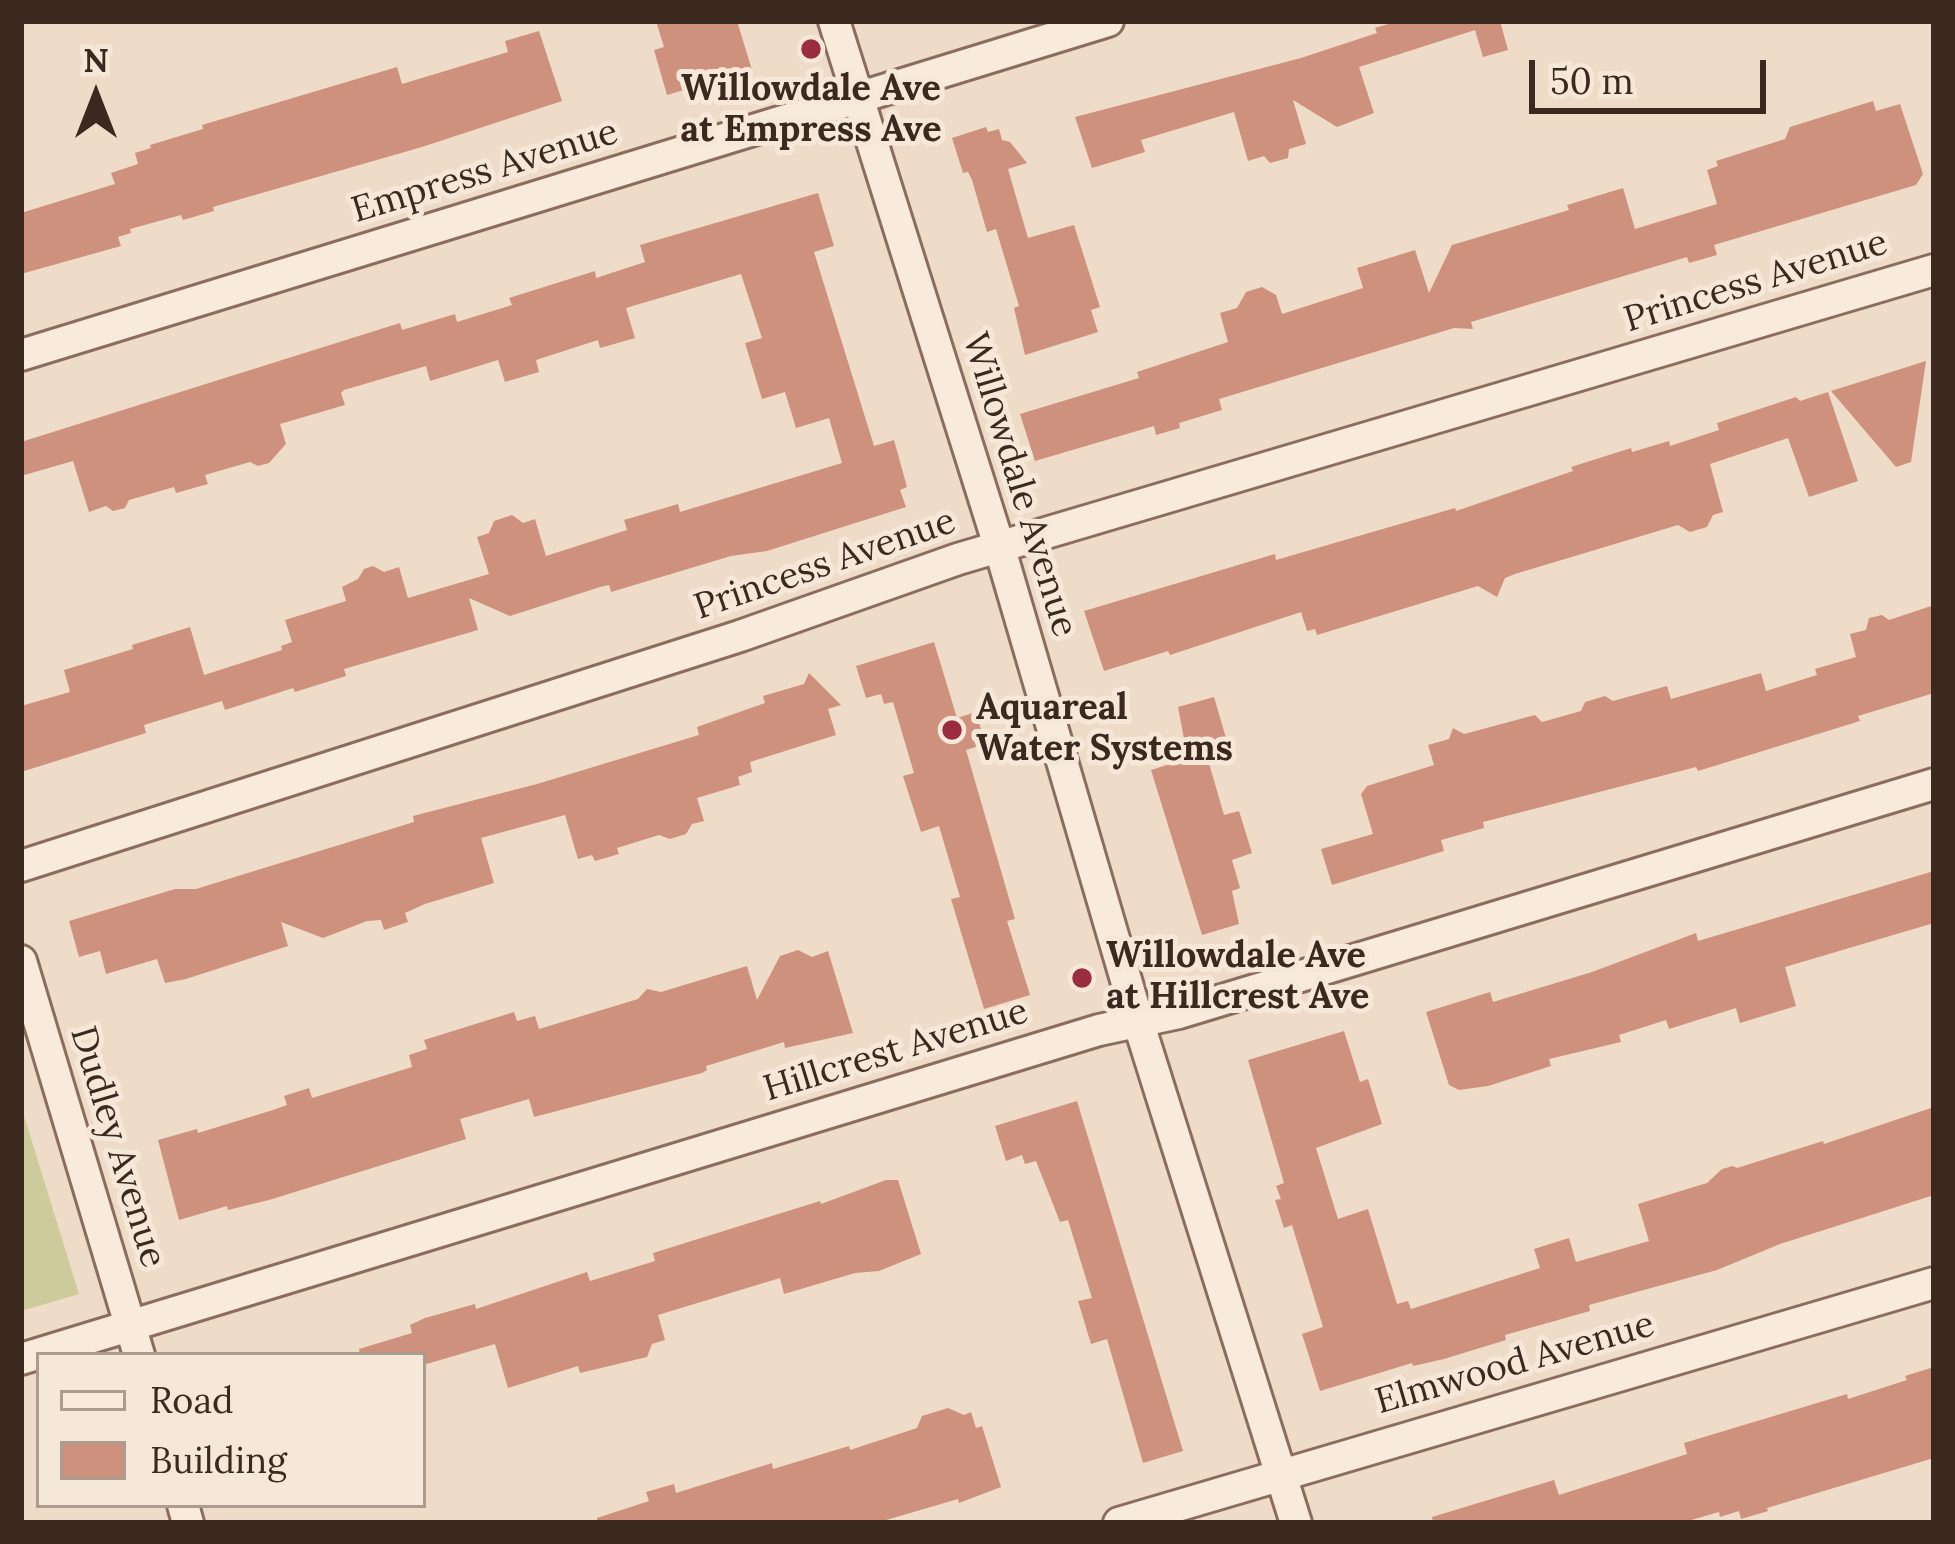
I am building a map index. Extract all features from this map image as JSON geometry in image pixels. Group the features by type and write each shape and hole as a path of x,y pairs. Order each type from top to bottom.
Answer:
{"street":[{"name":"Willowdale Avenue","path":"834,21 1296,1523"},
{"name":"Empress Avenue","path":"21,356 1108,21"},
{"name":"Princess Avenue","path":"21,866 740,635 958,559 1934,270"},
{"name":"Hillcrest Avenue","path":"43,1352 1099,1030 1180,1013 1934,784"},
{"name":"Dudley Avenue","path":"21,961 138,1352"},
{"name":"Elmwood Avenue","path":"1119,1523 1934,1283"}],"shaded area":[{"path":"21,1106 79,1294 21,1311"}],"building":[{"path":"656,21 737,21 752,70 667,95 654,50 664,47"},
{"path":"1398,21 1500,21 1508,50 1483,57 1475,30 1359,67 1374,113 1337,127 1293,100 1306,144 1289,149 1288,158 1270,163 1264,156 1248,161 1234,112 1141,140 1145,152 1092,168 1075,117 1301,58 1377,33 1375,28"},
{"path":"539,31 562,101 213,207 214,211 130,229 131,233 118,237 121,246 21,274 21,213 115,184 111,173 138,164 135,153 150,145 397,67 402,84 508,52 505,41"},
{"path":"1873,101 1876,111 1900,104 1923,174 1916,185 1714,245 1717,255 1689,263 1687,257 1471,322 1473,329 1454,328 1219,399 1222,410 1179,423 1180,428 1156,435 1154,426 1035,461 1020,414 1139,378 1137,372 1228,342 1220,313 1237,308 1246,292 1262,287 1276,295 1282,314 1363,288 1357,268 1415,250 1429,293 1452,245 1569,210 1567,205 1623,188 1635,229 1717,204 1707,170 1718,166 1716,161 1785,139 1790,127"},
{"path":"986,127 988,132 999,129 1002,140 1010,142 1027,163 1008,169 1028,238 1074,225 1100,307 1091,310 1098,332 1025,355 1014,308 1019,306 996,229 987,232 972,180 968,172 963,173 952,138"},
{"path":"818,193 834,246 814,252 874,446 894,440 907,487 900,490 906,507 767,551 731,556 611,592 609,585 600,587 510,616 469,598 478,630 344,669 346,676 295,692 293,688 225,710 222,701 144,725 146,733 21,772 21,706 70,692 64,670 190,627 204,675 282,650 281,646 292,642 285,620 346,601 342,587 358,579 364,569 373,566 384,572 399,567 408,598 489,574 477,537 489,533 494,521 512,515 523,523 535,519 546,556 627,530 624,520 678,504 680,512 842,463 829,418 796,428 785,392 762,399 745,343 762,338 741,274 626,308 635,338 600,348 598,340 536,360 539,372 505,382 498,360 430,381 426,366 344,390 345,405 280,424 286,444 269,463 250,462 205,475 208,484 176,493 174,487 129,500 125,508 113,511 106,506 89,512 73,461 21,476 21,442 400,323 402,330 455,314 457,322 512,305 509,298 595,271 596,278 645,262 640,245"},
{"path":"1926,361 1911,462 1896,467 1831,391"},
{"path":"1828,392 1858,481 1809,497 1788,438 1710,464 1723,512 1713,515 1707,527 1690,532 1678,525 1515,574 1505,578 1497,597 1478,586 1317,635 1315,629 1307,631 1301,612 1170,655 1168,651 1104,671 1084,611 1275,554 1276,560 1456,511 1573,471 1571,467 1631,448 1632,452 1669,441 1670,446 1719,430 1717,423 1796,397 1800,401"},
{"path":"1934,605 1934,693 1698,771 1696,767 1483,822 1484,828 1441,840 1444,851 1332,885 1321,849 1373,834 1361,794 1367,786 1434,765 1428,745 1449,739 1453,728 1464,734 1535,715 1542,722 1581,711 1585,702 1605,696 1613,701 1667,686 1671,699 1761,673 1766,691 1856,657 1850,634 1866,630 1869,618 1882,615 1889,620"},
{"path":"934,642 957,718 976,712 985,744 966,750 1015,919 1007,921 1030,995 984,1009 951,899 960,897 939,826 921,832 903,776 914,773 893,702 884,704 881,694 866,698 856,666"},
{"path":"809,673 841,705 828,709 836,735 750,762 752,772 738,777 740,785 697,798 704,821 692,824 686,834 670,839 659,835 617,848 619,854 595,861 592,855 578,859 565,815 481,838 494,883 425,904 405,913 408,922 384,930 381,920 367,921 323,938 281,922 288,946 186,979 165,983 157,959 106,974 100,951 79,957 69,921 175,889 196,889 414,822 413,816 699,735 697,727 765,703 763,696 804,684"},
{"path":"1214,697 1226,738 1186,749 1178,707"},
{"path":"1206,753 1224,815 1239,811 1252,853 1232,860 1240,888 1232,891 1239,924 1202,935 1151,770"},
{"path":"1934,871 1934,923 1785,967 1796,1006 1740,1023 1736,1008 1669,1029 1666,1020 1619,1035 1621,1042 1549,1059 1551,1066 1488,1086 1459,1090 1449,1085 1426,1012 1490,992 1493,1002 1696,933 1698,941"},
{"path":"798,950 812,957 828,951 853,1033 785,1048 784,1042 706,1066 702,1073 534,1117 529,1099 460,1119 466,1139 269,1200 179,1220 158,1140 273,1110 287,1105 284,1096 309,1088 312,1098 412,1067 409,1055 427,1049 424,1040 514,1012 517,1021 535,1016 539,1029 638,999 647,989 661,992 747,966 757,1000 780,956"},
{"path":"1344,1031 1360,1082 1368,1079 1382,1124 1316,1148 1338,1219 1368,1209 1397,1304 1408,1301 1411,1309 1540,1268 1534,1249 1569,1238 1576,1262 1649,1241 1638,1204 1707,1183 1722,1169 1824,1144 1934,1107 1934,1195 1780,1244 1717,1270 1589,1305 1590,1311 1505,1335 1506,1340 1320,1391 1302,1334 1323,1327 1292,1225 1284,1228 1275,1200 1281,1199 1276,1186 1284,1183 1248,1060"},
{"path":"1077,1101 1183,1451 1143,1463 1107,1339 1091,1344 1078,1301 1092,1298 1068,1220 1060,1222 1036,1161 1025,1164 1022,1155 1006,1161 995,1126"},
{"path":"898,1180 921,1254 879,1271 855,1273 784,1294 780,1278 658,1315 665,1340 652,1344 647,1357 580,1373 578,1366 508,1388 495,1344 426,1364 426,1352 360,1352 412,1333 410,1325 425,1318 475,1304 476,1309 587,1272 590,1281 655,1261 653,1253"},
{"path":"1934,1367 1934,1458 1768,1511 1741,1519 1739,1511 1720,1517 1719,1512 1681,1523 1433,1523 1432,1517 1554,1480 1559,1495 1687,1454 1684,1443 1847,1394 1848,1399"},
{"path":"948,1408 964,1415 971,1412 976,1428 982,1426 1001,1487 959,1503 958,1499 876,1523 597,1523 597,1518 649,1501 646,1492 674,1484 676,1493 772,1463 773,1469 849,1446 850,1450 917,1428 922,1416"}],"place":[{"name":"Willowdale Ave at Empress Ave","path":"811,49"},
{"name":"Aquareal Water Systems","path":"952,730"},
{"name":"Willowdale Ave at Hillcrest Ave","path":"1082,978"}]}
